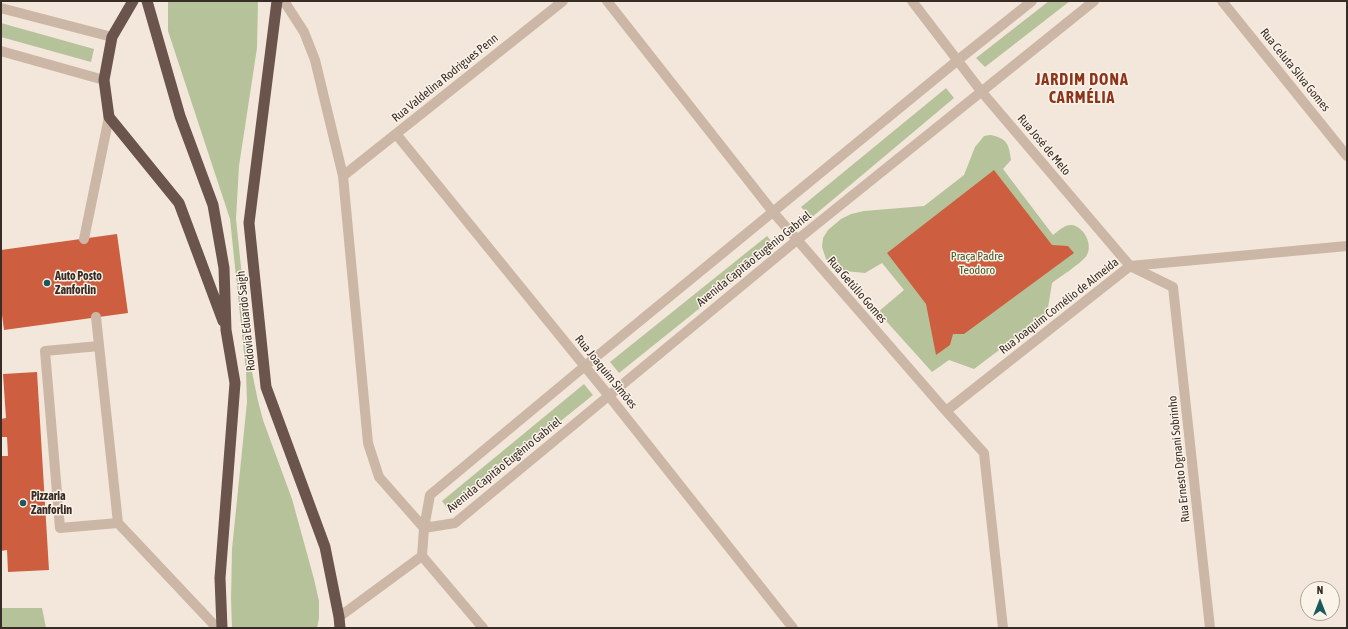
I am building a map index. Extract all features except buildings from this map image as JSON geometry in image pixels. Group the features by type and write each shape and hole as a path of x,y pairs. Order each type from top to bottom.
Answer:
{"highway":[{"path":"133,1 112,37 104,80 109,117 180,203 226,330"},
{"name":"Rodovia Eduardo Saigh","path":"148,1 180,116 213,205 224,268 226,330 235,383 220,578 222,628"},
{"name":"Rodovia Eduardo Saigh","path":"277,1 249,223 266,387 326,547 340,623"},
{"path":"335,628 340,623"}],"street":[{"path":"284,1 304,32 315,60 343,176 368,443 379,477 424,528 422,556 483,628"},
{"name":"Rua Valdelina Rodrigues Penn","path":"343,176 563,1"},
{"name":"Rua Getúlio Gomes","path":"607,1 773,212 984,453 1003,628"},
{"name":"Rua José de Melo","path":"912,1 981,91 1130,266 1173,287"},
{"name":"Avenida Capitão Eugênio Gabriel","path":"1032,1 585,366 430,495 424,528 455,523 797,240 1094,1"},
{"name":"Rua Celuta Silva Gomes","path":"1222,1 1347,156"},
{"path":"1,8 112,37"},
{"path":"1,51 104,80"},
{"path":"84,239 109,117"},
{"name":"Rua Joaquim Simões","path":"396,134 585,366 793,628"},
{"name":"Rua Joaquim Cornélio de Almeida","path":"946,411 1130,266 1347,246"},
{"name":"Rua Ernesto Dgnani Sobrinho","path":"1173,287 1210,628"},
{"path":"96,318 118,523 217,628"},
{"path":"100,346 45,351 60,528 118,523"},
{"path":"340,623 422,556"}],"green space":[{"path":"168,1 258,1 257,48 239,166 236,219 252,372 263,420 292,499 314,579 319,601 319,618 317,628 232,628 232,549 247,402 246,372 230,219 168,31"},
{"path":"1049,1 1070,1 985,67 976,58"},
{"path":"1,23 94,49 91,62 1,37"},
{"path":"946,88 954,98 811,218 801,207"},
{"name":"Praça Padre Teodoro","path":"990,135 1004,140 1008,146 1011,160 1003,169 1053,235 1069,225 1076,226 1084,232 1088,241 1089,251 1085,258 1052,283 1047,314 974,369 949,360 932,372 878,312 904,290 882,263 865,273 845,271 834,266 826,259 822,247 823,238 828,230 841,219 851,214 864,211 924,206 964,175 975,147 984,136"},
{"path":"767,236 776,247 619,373 610,362"},
{"path":"584,384 593,395 449,511 442,501"},
{"path":"1,608 42,608 46,628 1,628"}],"place":[{"name":"Auto Posto Zanforlin","path":"47,283"},
{"name":"Pizzaria Zanforlin","path":"23,503"}],"district":[{"name":"JARDIM DONA CARMÉLIA","path":"1082,89"}]}
